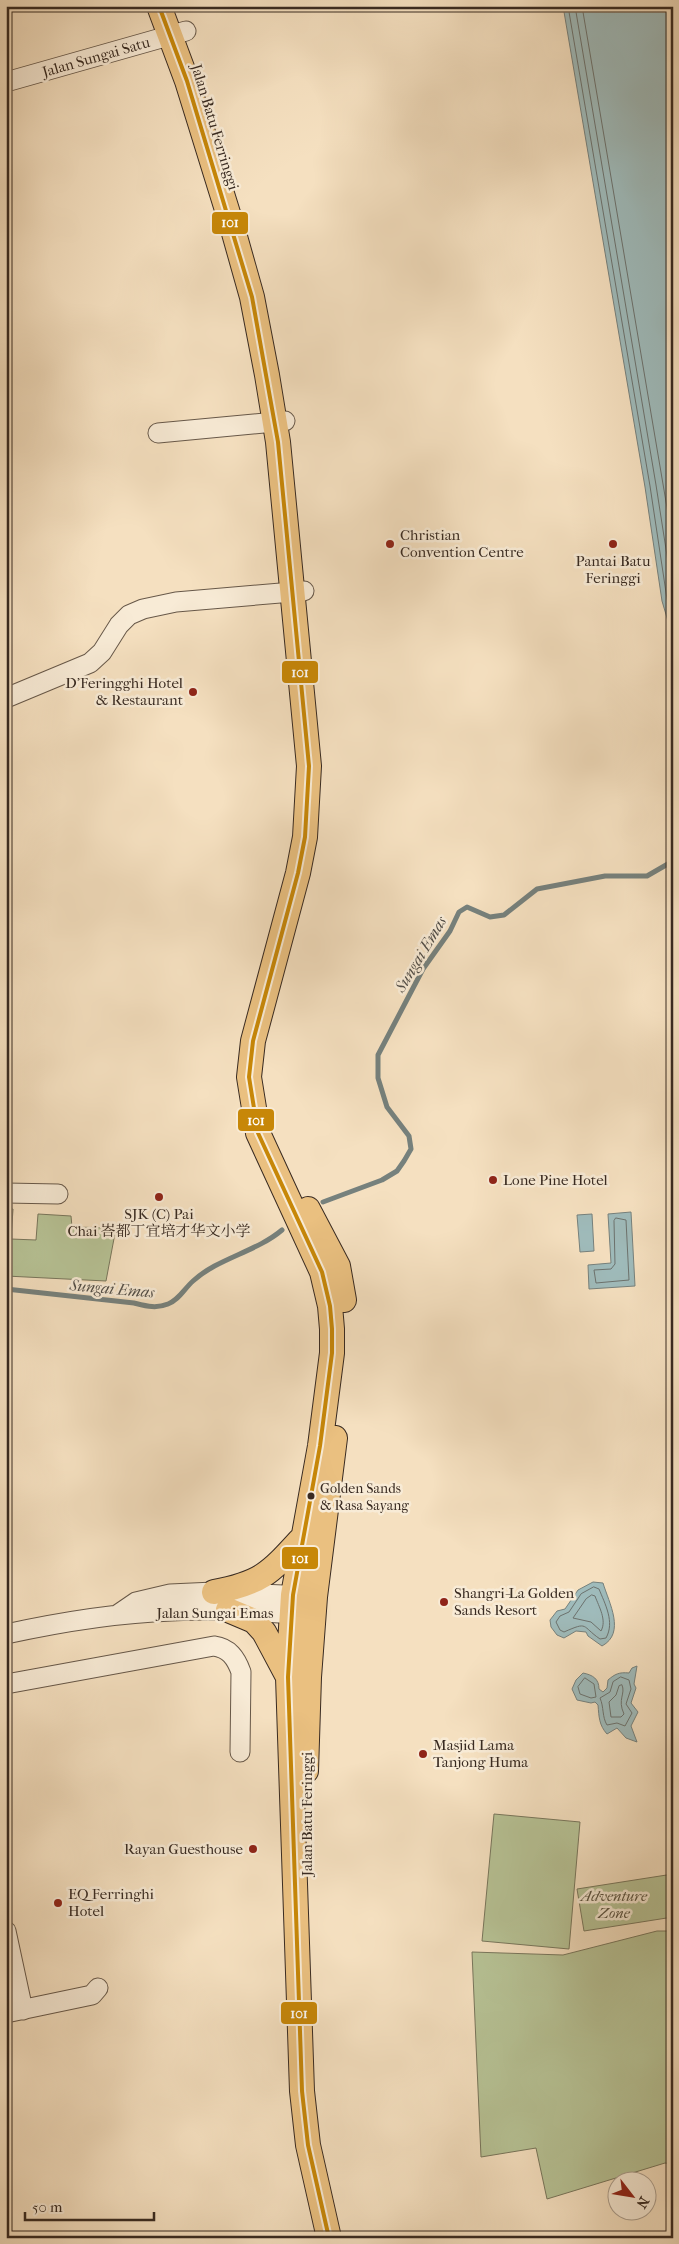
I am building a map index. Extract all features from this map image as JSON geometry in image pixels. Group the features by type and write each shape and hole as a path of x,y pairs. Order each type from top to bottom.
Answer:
{"main road":[{"name":"Jalan Batu Ferringgi","path":"159,6 178,33 235,192 280,422 298,592 309,766 305,837 288,926 253,1041 249,1077 259,1117 264,1148 322,1272 330,1306 332,1329 330,1362 320,1446 302,1538 303,1606"},
{"name":"Jalan Batu Ferringgi","path":"177,6 178,33"},
{"name":"Jalan Batu Ferringgi","path":"259,1117 338,1266 344,1303 345,1362 303,1606"},
{"path":"214,1592 242,1587 256,1581 270,1571 302,1538"},
{"name":"Jalan Batu Feringgi","path":"303,1606 288,1677 302,2091 308,2145 329,2238"},
{"name":"Jalan Batu Feringgi","path":"303,1606 309,1676 306,1777 309,2022 318,2141 339,2238"},
{"path":"228,1610 254,1620 264,1632 288,1677"}],"street":[{"name":"Jalan Sungai Satu","path":"6,82 178,33"},
{"path":"158,433 280,422"},
{"path":"6,698 90,663 102,652 119,625 129,615 143,609 176,602 298,592"},
{"path":"6,1193 58,1194"},
{"name":"Jalan Sungai Emas","path":"116,1615 136,1602 170,1594 214,1592 303,1606"},
{"name":"Jalan Sungai Emas","path":"6,1634 48,1625 116,1615 172,1610 228,1610 303,1606"},
{"path":"7,1681 214,1646 222,1647 236,1660 241,1672 240,1752"},
{"path":"6,1931 14,2011 92,1995 98,1988"}],"green space":[{"path":"6,1209 13,1209 11,1239 36,1240 38,1214 71,1216 72,1227 116,1228 106,1281 6,1276"},
{"path":"494,1814 580,1822 569,1949 482,1941"},
{"name":"Adventure Zone","path":"673,1874 673,1917 584,1931 577,1889"},
{"path":"657,1931 673,1931 673,2164 665,2163 636,2172 606,2172 606,2181 547,2199 536,2148 481,2157 472,1952 563,1955"}],"water":[{"path":"563,6 673,6 673,638 662,601 645,487"},
{"path":"631,1212 635,1286 589,1289 588,1265 611,1263 608,1214"},
{"path":"592,1214 594,1251 580,1252 577,1215"},
{"path":"593,1582 603,1583 614,1617 613,1633 602,1646 588,1636 586,1632 576,1631 564,1638 557,1635 551,1627 550,1620 557,1611 565,1609 578,1590"},
{"path":"637,1666 634,1684 636,1688 631,1703 638,1712 631,1726 637,1742 626,1738 617,1728 607,1734 601,1724 598,1705 595,1702 577,1700 572,1689 576,1680 583,1673 595,1678 599,1689 603,1692 607,1688 608,1680 620,1673 629,1673 632,1668"}],"waterway":[{"name":"Sungai Emas","path":"323,1202 382,1180 397,1171 411,1149 409,1136 387,1107 378,1078 378,1055 423,969 450,931 459,912 467,907 490,917 504,915 537,889 605,876 647,876 673,861"},
{"name":"Sungai Emas","path":"6,1289 164,1306 175,1300 203,1273 261,1244 282,1230"}],"transit line":[{"name":"101","path":"159,6 187,81 252,297 278,442 309,766 305,837 298,873 253,1041 249,1077 258,1133 322,1272 330,1306 332,1329 332,1353 320,1446 293,1595 288,1677 302,2091 308,2145 329,2238"}],"place":[{"name":"Christian Convention Centre","path":"390,544"},
{"name":"Pantai Batu Feringgi","path":"613,544"},
{"name":"D'Feringghi Hotel & Restaurant","path":"193,692"},
{"name":"Lone Pine Hotel","path":"493,1180"},
{"name":"SJK (C) Pai Chai 峇都丁宜培才华文小学","path":"159,1197"},
{"name":"Golden Sands & Rasa Sayang","path":"311,1496"},
{"name":"Shangri-La Golden Sands Resort","path":"444,1602"},
{"name":"Masjid Lama Tanjong Huma","path":"423,1754"},
{"name":"Rayan Guesthouse","path":"253,1849"},
{"name":"EQ Ferringhi Hotel","path":"58,1903"}]}
